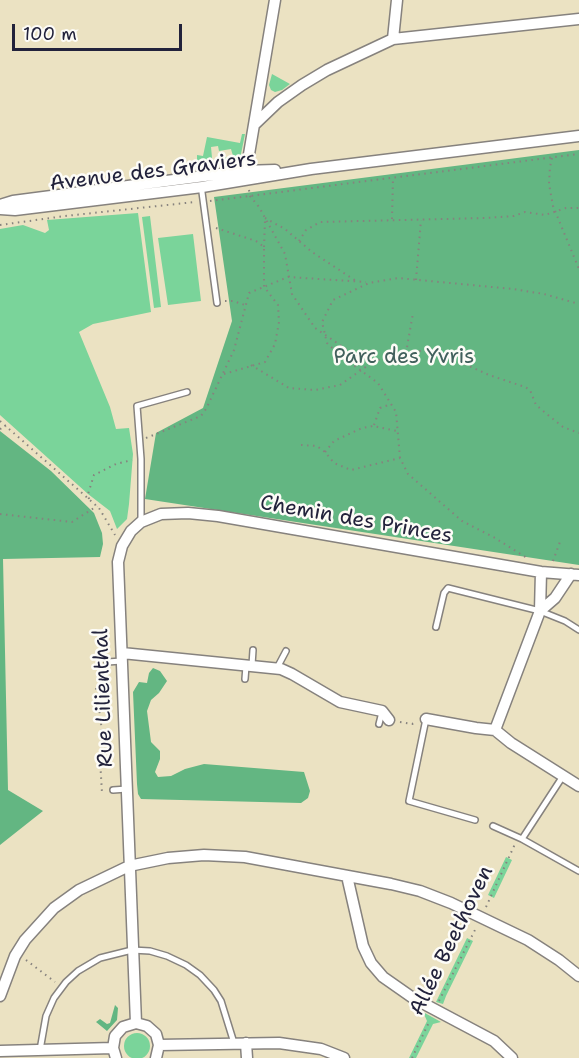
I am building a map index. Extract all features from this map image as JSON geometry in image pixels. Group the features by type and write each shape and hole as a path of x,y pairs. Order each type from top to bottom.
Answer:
{"street":[{"path":"245,176 275,0"},
{"path":"393,39 397,0"},
{"path":"255,124 278,102 302,85 327,70 393,39 579,19"},
{"name":"Avenue des Graviers","path":"0,207 15,210 245,176 579,136"},
{"name":"Chemin des Princes","path":"131,531 141,522 161,514 188,513 575,575"},
{"name":"Rue Lilienthal","path":"131,531 122,546 118,562 136,1023"},
{"path":"495,730 540,611 545,572"},
{"path":"540,611 575,575"},
{"path":"122,657 249,664 277,668 292,674 340,702 383,718"},
{"path":"426,718 495,730 511,743 579,786"},
{"path":"0,996 15,956 34,929 54,908 79,890 129,866 178,857 222,855 245,857 420,891 481,917 541,948 579,976"},
{"path":"347,876 363,946 371,963 390,983 494,1041 512,1058"},
{"path":"0,1051 114,1053 115,1036 118,1031 129,1024 136,1023 152,1030 159,1045 156,1058"},
{"path":"246,1043 247,1058"},
{"path":"159,1045 279,1043 309,1047 344,1058"}],"lane":[{"path":"201,182 217,303"},
{"path":"141,522 138,406 187,392"},
{"path":"436,627 444,593 448,588 540,611 565,621 579,630"},
{"path":"245,679 254,650"},
{"path":"277,668 286,651"},
{"path":"107,662 122,657"},
{"path":"426,718 409,801 475,820"},
{"path":"522,839 562,776"},
{"path":"113,790 127,789"},
{"path":"493,826 522,839 579,871"},
{"path":"40,1050 46,1016 62,987 72,975 111,954 132,950 150,951 167,956 182,962 200,975 221,1001 234,1043"}],"path":[{"path":"0,225 579,154"},
{"path":"552,158 549,184 553,206 579,268"},
{"path":"392,219 393,178"},
{"path":"250,196 285,254 292,294 315,328 349,351 374,361"},
{"path":"299,241 306,230 320,222 484,218 514,216 525,212 545,214 566,208 579,208"},
{"path":"265,218 285,228 312,252 356,282"},
{"path":"224,374 265,362 275,344 279,322 278,305 264,288 265,218"},
{"path":"416,280 421,220"},
{"path":"207,226 256,241 264,247"},
{"path":"140,441 201,416 234,350 249,293 288,278 369,283 398,278 513,289 544,294 579,304"},
{"path":"369,283 333,300 322,322 327,343 378,383 396,412 400,458 408,474 462,521 495,538 531,561"},
{"path":"217,303 233,301 245,305"},
{"path":"406,353 413,313"},
{"path":"251,365 277,383 289,388 328,389 340,385 374,361 415,351 432,351 489,375 525,387 530,390 536,405 563,427 579,434"},
{"path":"374,426 380,408 391,404"},
{"path":"0,421 97,506 115,535"},
{"path":"0,429 6,426"},
{"path":"325,452 334,441 362,428 374,426 398,431"},
{"path":"301,445 317,446 334,463 351,470 400,458"},
{"path":"90,500 88,494 94,475 116,464 141,459"},
{"path":"0,514 72,522 97,506"},
{"path":"545,572 561,538"},
{"path":"96,688 101,721 102,793"},
{"path":"383,718 412,724 426,718"},
{"name":"Allée Beethoven","path":"412,1058 516,843 522,839"},
{"path":"27,961 62,987"}],"green space":[{"path":"272,74 290,84 282,90 275,92 271,90 269,85"},
{"path":"242,134 245,134 240,159 234,164 220,166 219,159 233,156 231,149 219,151 218,146 211,147 213,168 197,170 197,155 203,156 207,137 240,143"},
{"name":"Parc des Yvris","path":"579,150 579,565 145,499 156,433 203,408 232,321 214,197"},
{"path":"138,213 151,312 93,324 79,332 110,407 116,429 129,428 133,454 129,504 127,519 117,529 110,511 0,415 0,229 23,225 45,233 49,230 47,220"},
{"path":"150,216 161,307 154,308 142,217"},
{"path":"193,234 201,301 168,305 158,238"},
{"path":"0,431 51,471 94,513 102,533 103,544 100,557 3,559 8,790 43,811 0,845"},
{"path":"153,668 160,671 167,681 151,700 147,711 151,742 160,751 160,759 155,772 158,777 171,776 204,764 304,772 310,791 308,798 301,803 141,799 137,784 133,692 139,682 147,683 149,673"},
{"path":"506,857 512,860 494,898 488,895"},
{"path":"467,938 473,941 443,1004 436,1002"},
{"path":"115,1005 118,1008 117,1020 107,1031 96,1022 100,1019 107,1024 110,1023"},
{"path":"423,1012 441,1022 433,1024 416,1058 409,1058 427,1021"},
{"path":"137,1033 146,1037 150,1046 146,1055 137,1059 128,1055 124,1046 128,1037"}]}
